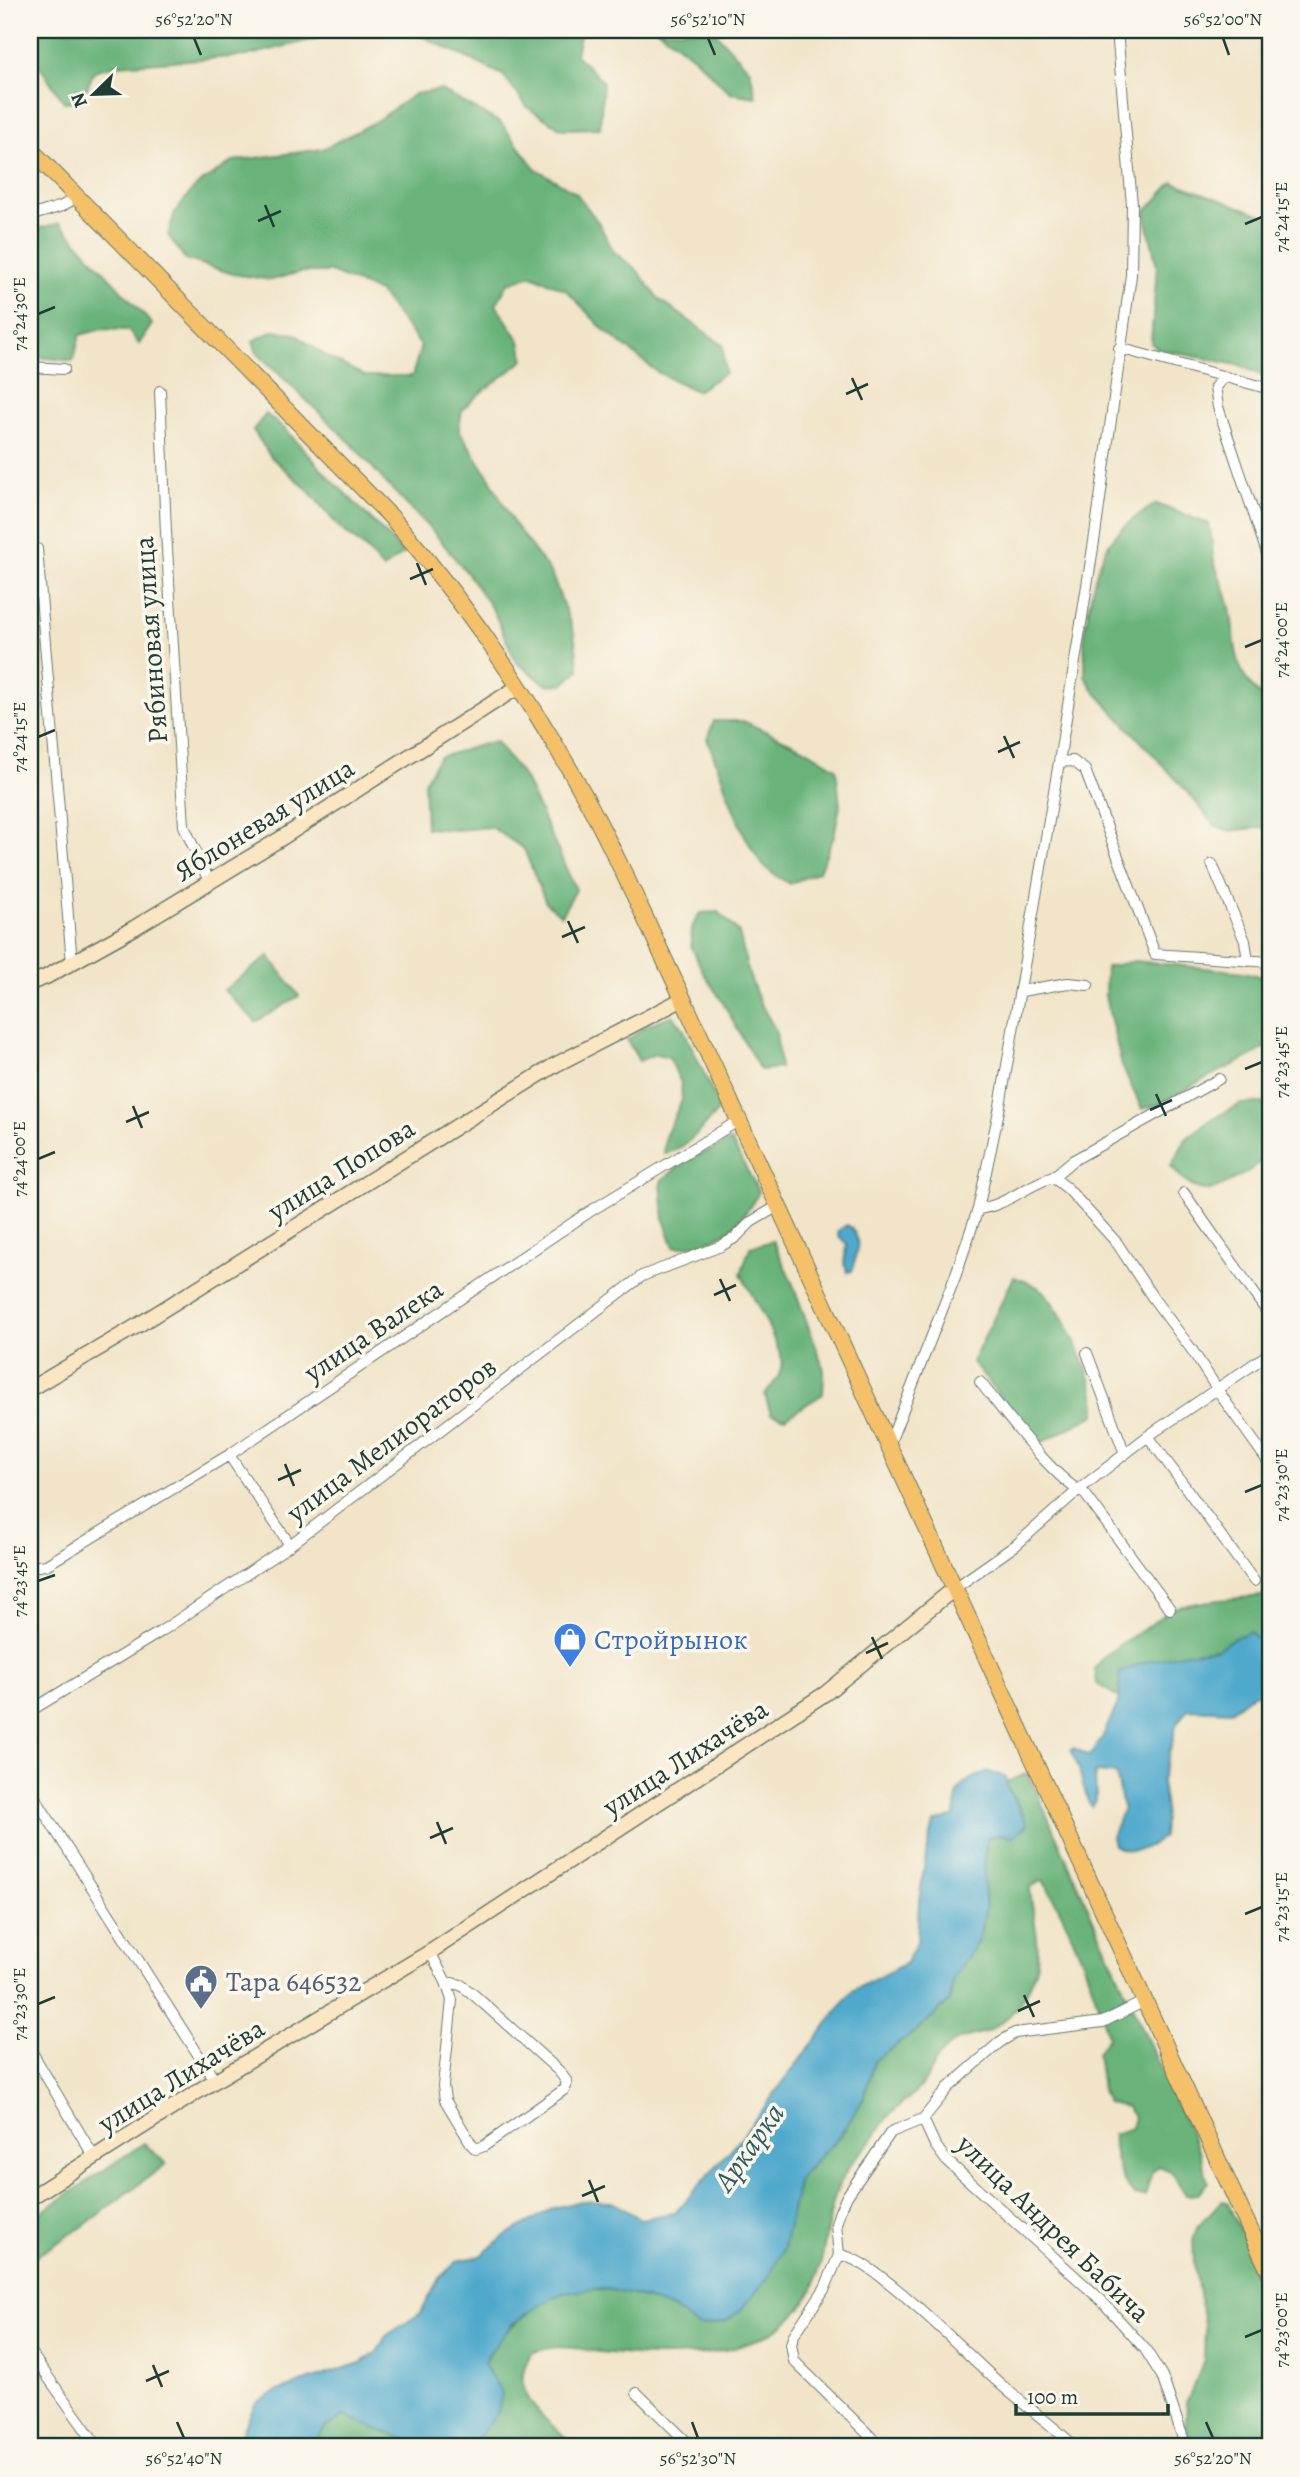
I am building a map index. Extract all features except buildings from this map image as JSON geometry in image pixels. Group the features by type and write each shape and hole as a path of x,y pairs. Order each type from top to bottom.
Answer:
{"main road":[{"path":"30,149 392,518 442,579 518,687 588,802 683,999 1270,2273"}],"street":[{"path":"889,1446 955,1277 978,1209 1021,991 1059,762 1095,535 1131,275 1132,205 1117,30"},
{"path":"30,216 62,206 77,197"},
{"path":"1119,348 1270,389"},
{"path":"30,367 64,369"},
{"path":"1224,377 1215,387 1218,407 1270,562"},
{"name":"Рябиновая улица","path":"160,391 184,826 209,881"},
{"path":"33,549 72,963"},
{"name":"Яблоневая улица","path":"30,983 134,928 280,839 518,687"},
{"path":"1059,762 1073,761 1085,769 1154,954 1270,962"},
{"path":"1212,864 1245,942 1248,961"},
{"path":"1021,991 1068,983 1088,985"},
{"name":"улица Попова","path":"30,1389 140,1324 555,1065 683,999"},
{"path":"978,1209 994,1208 1053,1177 1072,1161 1219,1079"},
{"name":"улица Валека","path":"30,1567 46,1565 229,1455 589,1212 738,1121"},
{"path":"1053,1177 1068,1189 1117,1243 1270,1464"},
{"path":"1184,1193 1270,1316"},
{"name":"улица Мелиораторов","path":"30,1711 160,1632 290,1545 642,1276 721,1247 751,1222 778,1206"},
{"path":"1087,1353 1125,1454"},
{"path":"955,1588 1016,1545 1077,1491 1148,1436 1270,1353"},
{"path":"980,1382 1023,1434 1077,1491 1085,1494 1170,1609"},
{"path":"1148,1436 1254,1581"},
{"path":"229,1455 290,1545"},
{"name":"улица Лихачёва","path":"30,2198 215,2081 430,1952 826,1693 955,1588"},
{"path":"30,1790 215,2081"},
{"path":"430,1952 452,2000 443,2086 445,2100 472,2145 477,2148 484,2146 565,2089 567,2082 559,2071 474,1995 461,1985 446,1982"},
{"path":"881,2447 794,2361 791,2344 793,2335 825,2288 839,2255 836,2224 847,2196 891,2132 923,2119 948,2088 987,2053 1015,2033 1103,2022 1145,2001"},
{"path":"30,2049 94,2157"},
{"name":"улица Андрея Бабича","path":"923,2119 935,2145 946,2160 1100,2299 1145,2349 1162,2376 1186,2447"},
{"path":"839,2255 849,2255 888,2281 1071,2446"},
{"path":"30,2352 93,2440 84,2447"},
{"path":"637,2393 692,2447"}],"green space":[{"path":"30,30 327,30 315,39 246,56 116,65 94,71 78,101 64,102 30,52"},
{"path":"409,30 581,30 576,55 603,82 600,128 562,129 528,108 503,75"},
{"path":"658,30 713,30 750,70 756,97 730,93 695,58"},
{"path":"440,90 501,123 535,168 576,193 598,222 614,252 636,269 659,299 723,345 725,373 696,391 657,372 604,330 566,290 532,275 508,283 496,305 520,341 524,360 462,410 459,430 489,477 514,524 551,573 574,633 579,670 564,684 547,685 516,662 494,612 436,535 351,443 257,353 253,341 273,331 295,334 327,357 365,376 412,376 421,346 379,292 331,272 301,272 271,280 233,274 185,259 168,235 175,212 195,187 233,161 323,149 373,123 415,94"},
{"path":"1173,182 1270,218 1270,380 1242,366 1159,349 1151,343 1157,267 1145,212"},
{"path":"60,223 152,324 139,344 128,330 102,329 80,335 73,361 30,356 30,276 37,265 39,228"},
{"path":"266,414 286,430 404,553 383,569 365,548 339,527 307,489 271,457 253,430"},
{"path":"1156,504 1209,524 1214,563 1230,608 1238,660 1248,682 1270,703 1270,823 1265,827 1230,831 1214,825 1186,790 1094,691 1085,676 1085,629 1103,555 1128,523"},
{"path":"714,721 743,721 805,749 836,768 840,806 834,836 819,871 790,884 763,865 738,821 707,739"},
{"path":"495,741 525,779 576,890 561,915 546,903 524,849 491,827 456,830 426,828 424,782 439,757"},
{"path":"719,912 739,933 748,972 760,1003 776,1031 780,1068 760,1070 704,974 691,946 692,927 700,913"},
{"path":"269,956 299,996 256,1022 224,990"},
{"path":"1135,961 1244,972 1270,979 1270,1044 1171,1098 1142,1109 1122,1066 1105,995 1106,967"},
{"path":"673,1015 683,1028 720,1108 687,1142 671,1152 664,1153 665,1137 682,1100 681,1083 669,1057 655,1054 639,1061 627,1040 647,1025"},
{"path":"1264,1103 1270,1110 1270,1150 1261,1162 1242,1175 1222,1186 1207,1190 1191,1185 1171,1166 1186,1139 1212,1119 1241,1104"},
{"path":"731,1141 759,1192 743,1216 725,1233 703,1243 674,1247 664,1220 661,1181 688,1159"},
{"path":"773,1241 792,1282 824,1370 823,1394 785,1418 771,1414 765,1395 778,1378 783,1361 767,1323 741,1274 750,1247"},
{"path":"1014,1277 1039,1288 1058,1311 1078,1348 1096,1404 1095,1415 1040,1443 972,1362"},
{"path":"1270,1586 1270,1647 1234,1638 1217,1649 1186,1653 1120,1698 1097,1684 1095,1668 1101,1661 1169,1610 1205,1602 1262,1596"},
{"path":"1028,1773 1199,2151 1208,2182 1197,2194 1186,2195 1171,2171 1159,2166 1152,2172 1145,2196 1135,2196 1125,2183 1116,2160 1113,2135 1131,2128 1134,2117 1127,2107 1108,2103 1102,2091 1097,2053 1108,2037 1081,1956 1043,1880 1030,1887 1038,1951 1035,1971 1023,1998 1011,2014 996,2027 961,2039 941,2054 922,2085 887,2118 848,2168 837,2190 816,2280 807,2300 792,2318 769,2334 751,2342 711,2353 650,2356 561,2347 531,2353 523,2376 526,2394 546,2419 577,2447 471,2447 481,2436 484,2363 510,2328 546,2301 558,2294 576,2290 618,2291 660,2303 699,2326 784,2248 799,2178 841,2135 864,2098 873,2061 920,2028 950,2001 953,1978 978,1941 986,1907 986,1840 993,1835 1002,1834 1024,1815 1005,1783"},
{"path":"144,2143 166,2164 82,2227 30,2260 30,2220"},
{"path":"1221,2201 1227,2202 1270,2294 1270,2447 1192,2447 1185,2422 1186,2402 1204,2359 1205,2330 1193,2240 1197,2228"},
{"path":"346,2415 401,2437 418,2447 311,2447 326,2427"}],"water":[{"path":"847,1225 856,1234 857,1240 852,1271 848,1272 844,1264 847,1244 838,1235 839,1230"},
{"path":"1250,1632 1270,1647 1270,1694 1269,1691 1252,1694 1231,1711 1188,1709 1176,1725 1161,1781 1165,1808 1163,1837 1140,1850 1128,1850 1114,1845 1112,1837 1123,1808 1116,1774 1095,1772 1096,1800 1092,1807 1070,1750 1074,1748 1090,1756 1102,1738 1120,1699 1119,1673 1146,1662 1217,1649"},
{"name":"Аркарка","path":"987,1772 1005,1776 1008,1788 1027,1825 1013,1837 999,1835 986,1840 986,1907 978,1941 953,1978 950,2001 920,2028 874,2061 864,2098 841,2134 799,2178 784,2248 767,2279 741,2310 725,2322 699,2327 673,2309 637,2296 603,2288 562,2293 512,2324 488,2355 484,2364 502,2393 498,2412 471,2447 418,2447 410,2441 365,2425 346,2415 326,2427 311,2447 243,2447 241,2433 256,2403 278,2391 360,2363 377,2352 386,2336 421,2313 439,2278 458,2261 480,2256 506,2235 552,2209 580,2201 612,2202 641,2219 675,2213 741,2138 852,1991 906,1963 917,1942 919,1901 934,1823 955,1816 956,1798 961,1787 970,1779"}],"place":[{"name":"Стройрынок","path":"570,1669"},
{"name":"Тара 646532","path":"201,2011"}]}
